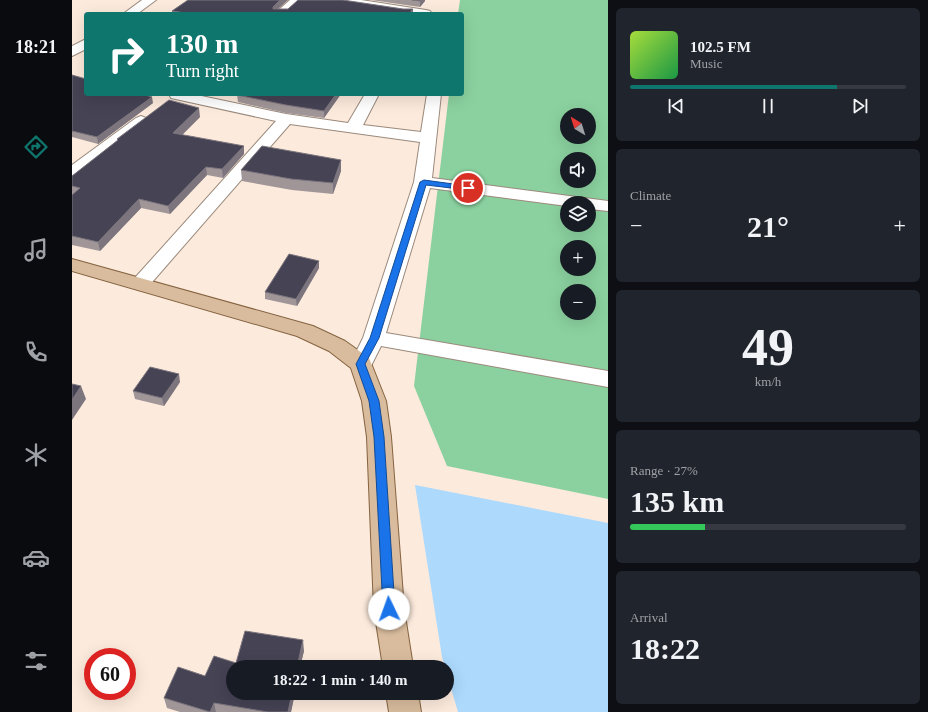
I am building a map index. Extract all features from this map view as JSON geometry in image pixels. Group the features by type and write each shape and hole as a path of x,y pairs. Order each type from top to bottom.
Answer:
{"main road":[{"path":"72,265 305,331 337,346 361,364 374,401 379,437 389,609 397,660"},
{"path":"403,700 405,712"}],"street":[{"path":"132,12 150,0"},
{"path":"282,12 297,0"},
{"path":"338,0 413,12"},
{"path":"72,52 84,44"},
{"path":"353,128 371,96"},
{"path":"361,364 374,338 424,182 434,96"},
{"path":"72,173 167,101 429,138"},
{"path":"140,284 286,119"},
{"path":"424,182 560,200"},
{"path":"596,205 608,206"},
{"path":"374,338 608,379"}],"green space":[{"path":"460,0 608,0 608,499 447,466 414,386 449,96 464,96 464,12 458,12"}],"water":[{"path":"415,485 608,523 608,712 458,712 454,699 454,660 443,660"}],"building":[{"path":"188,0 280,0 273,7 273,9 288,9 298,0 343,0 403,9 413,9 411,12 172,11"},
{"path":"72,75 84,78 84,96 152,97 97,137 72,131"},
{"path":"242,96 335,96 324,111"},
{"path":"169,100 199,108 173,133 244,146 222,169 206,167 168,206 139,199 98,242 72,236 72,195 80,188 72,186 72,176 118,140 117,139"},
{"path":"262,146 341,160 333,183 291,179 241,170"},
{"path":"289,254 319,261 296,299 265,292"},
{"path":"150,367 179,374 162,398 133,391"},
{"path":"72,384 81,386 72,400"},
{"path":"245,631 303,640 299,660 237,660"},
{"path":"214,656 227,660 226,700 291,700 288,712 268,712 214,703 210,712 164,698 178,667 205,676"}],"route":[{"path":"389,609 379,437 374,401 361,364 374,338 424,182 468,188"}]}
